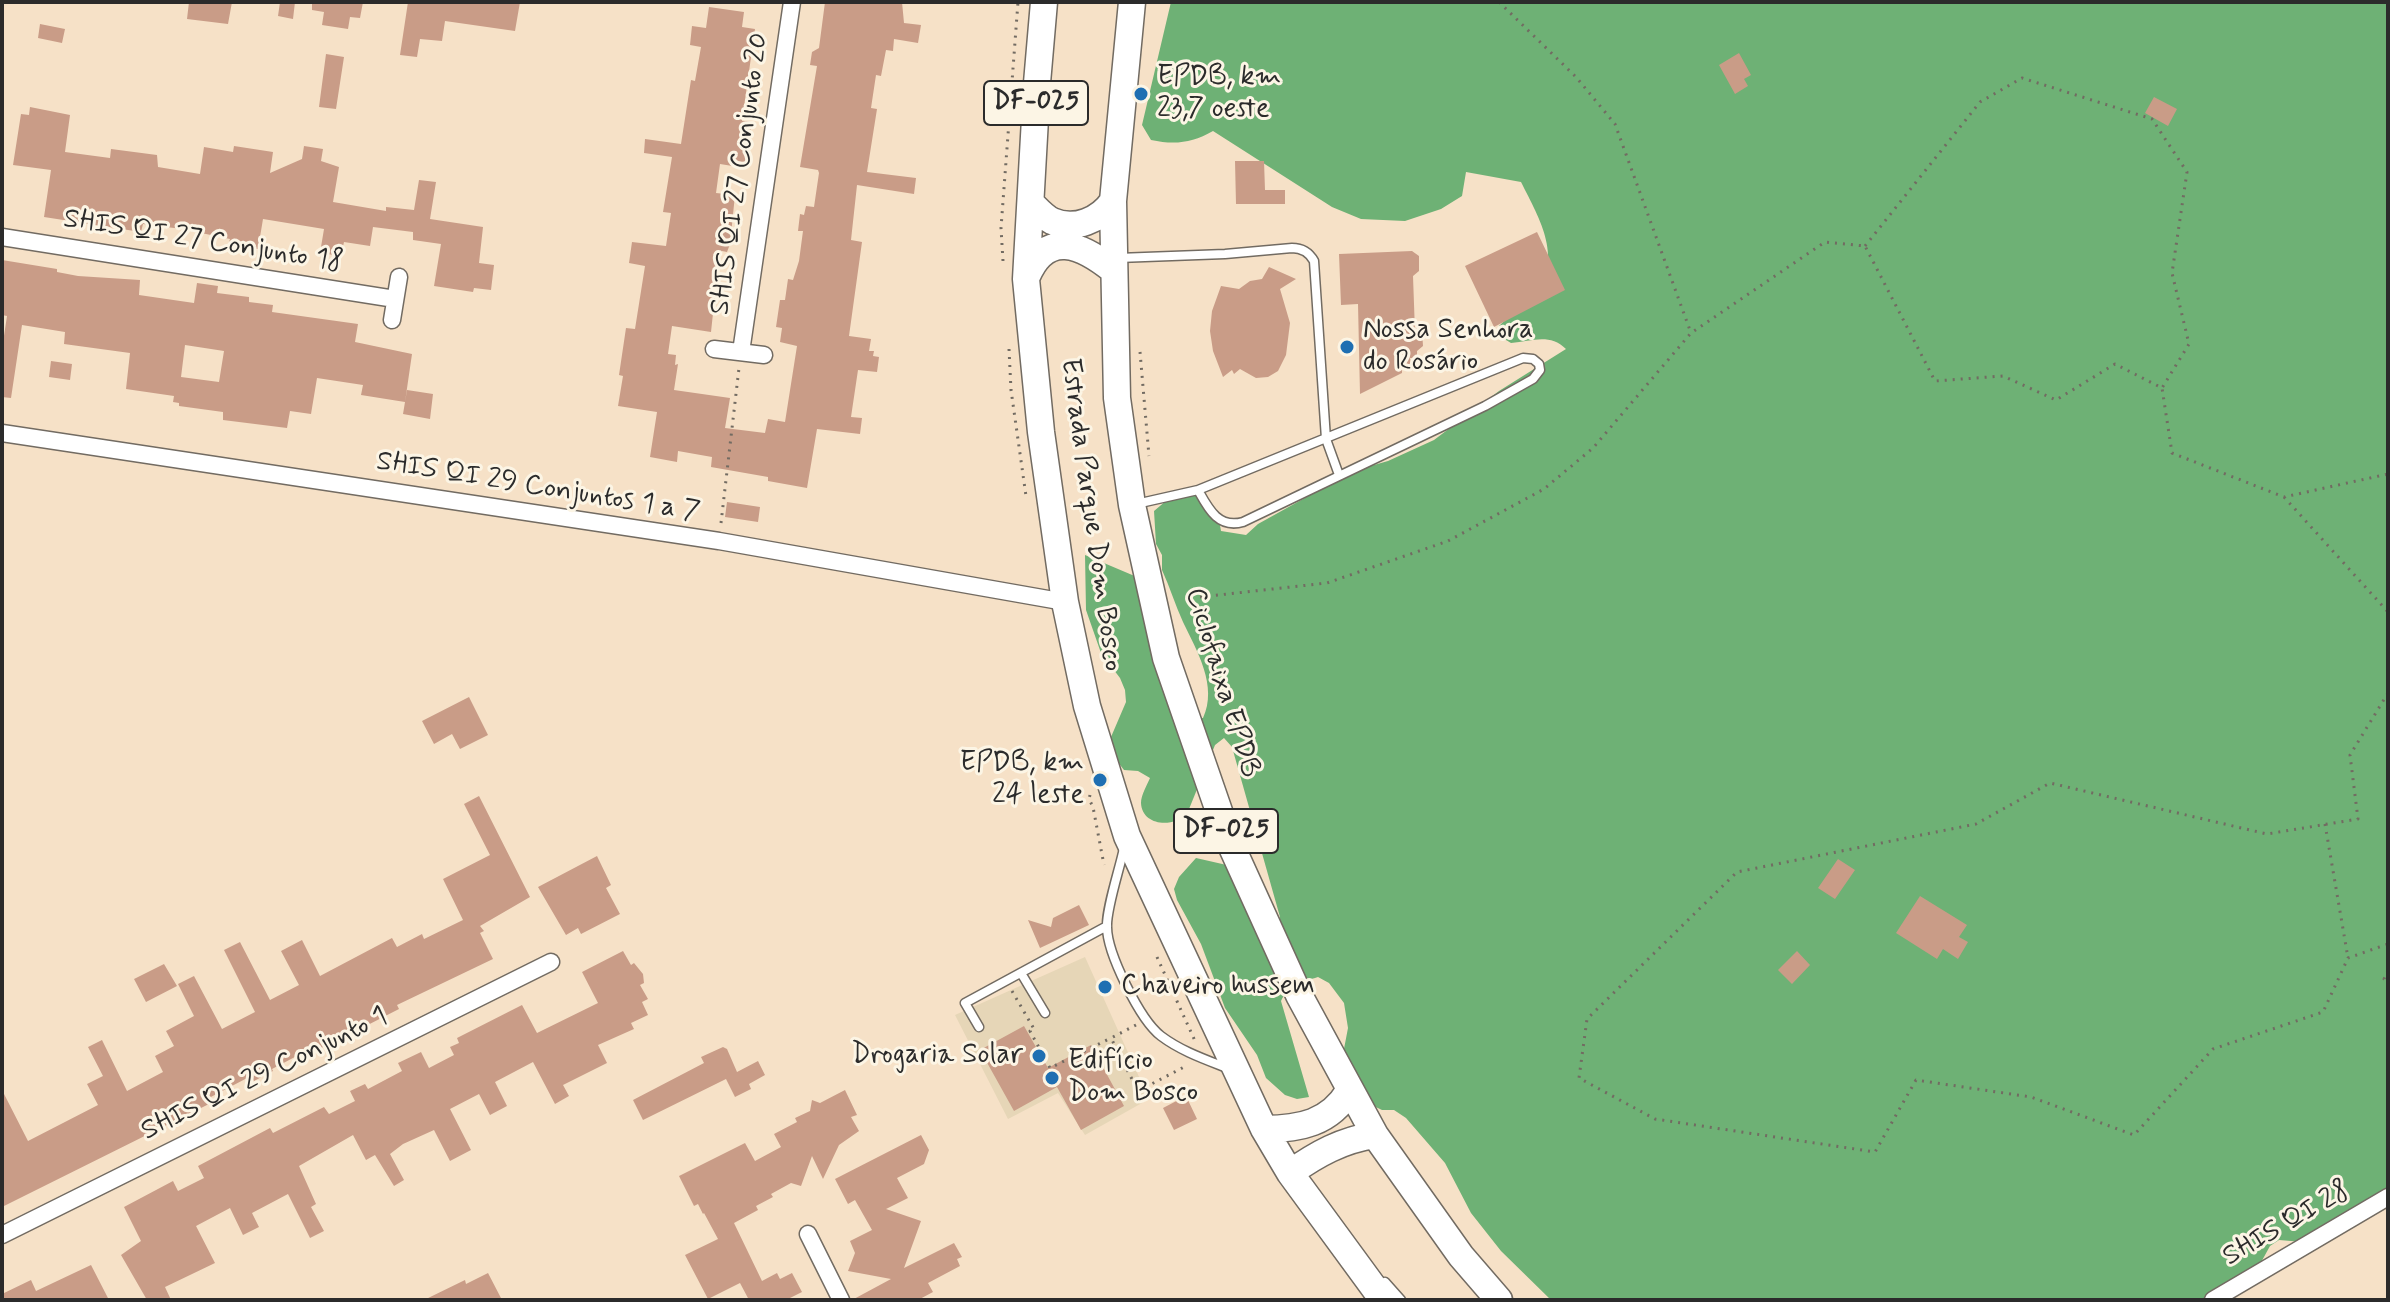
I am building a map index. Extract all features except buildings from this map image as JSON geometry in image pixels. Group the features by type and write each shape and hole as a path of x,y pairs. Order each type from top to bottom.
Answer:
{"main road":[{"name":"Estrada Parque Dom Bosco","path":"1044,2 1026,279 1041,432 1065,602 1087,706 1127,836 1264,1129 1290,1173 1383,1300"},
{"name":"Estrada Parque Dom Bosco","path":"1132,2 1113,201 1117,398 1142,502 1166,658 1230,843 1299,995 1375,1135 1474,1277 1499,1300"},
{"path":"1032,204 1052,221 1083,223 1099,217 1113,201"},
{"path":"1026,279 1041,253 1057,247 1080,247 1113,264"},
{"path":"1264,1129 1289,1129 1313,1124 1341,1105 1349,1091"},
{"path":"1290,1173 1319,1153 1354,1138 1375,1135"}],"street":[{"name":"SHIS QI 27 Conjunto 20","path":"741,352 792,2"},
{"name":"SHIS QI 27 Conjunto 18","path":"2,237 395,299"},
{"path":"392,320 399,277"},
{"path":"714,349 764,355"},
{"name":"SHIS QI 29 Conjuntos 1 a 7","path":"2,433 719,541 1065,602"},
{"name":"SHIS QI 29 Conjunto 1","path":"2,1235 551,962"},
{"name":"SHIS QI 28","path":"2213,1300 2388,1197"},
{"path":"808,1234 841,1300"}],"lane":[{"path":"1113,264 1292,248 1306,252 1314,261 1326,439 1339,475"},
{"path":"1142,502 1198,490 1523,358 1533,359 1539,364 1538,373 1525,384 1485,406 1236,523 1214,516 1198,490"},
{"path":"1127,836 1107,926 1114,958 1133,998 1158,1034 1188,1053 1236,1071"},
{"path":"979,1027 965,1003 1107,926"},
{"path":"1021,973 1045,1013"},
{"path":"1352,1260 1379,1275 1401,1300"}],"path":[{"path":"1499,2 1576,77 1615,124 1691,333"},
{"path":"1865,246 1980,102 2022,78 2152,119 2187,172 2172,273 2189,344 2162,388 2172,453 2284,497 2388,612"},
{"path":"1200,597 1327,583 1448,541 1544,489 1593,448 1691,333 1825,242 1865,246"},
{"path":"1865,246 1935,381 2003,376 2056,400 2115,364 2162,388"},
{"path":"1140,348 1142,502"},
{"path":"719,541 741,352"},
{"path":"2284,497 2388,474"},
{"path":"2325,824 2348,958 2323,1012 2213,1049 2134,1135 2031,1097 1916,1080 1875,1152 1655,1119 1579,1078 1587,1019 1737,872 1976,824 2050,783 2267,834 2325,824 2358,819 2350,755 2388,693"},
{"path":"1093,787 1089,799 1105,868"},
{"path":"2348,958 2388,944"},
{"path":"1152,947 1200,1051"},
{"path":"2388,970 2384,979 2388,981"},
{"path":"1005,981 1034,1029 1030,1031 1050,1068 1148,1019"},
{"path":"1111,1038 1138,1091 1193,1062"}],"shaded area":[{"path":"1085,957 1149,1099 1085,1135 1058,1093 1008,1119 955,1015"}],"green space":[{"path":"1171,2 2388,2 2388,1197 2303,1242 2279,1240 2270,1246 2259,1266 2204,1300 1551,1300 1501,1251 1471,1213 1445,1163 1406,1118 1394,1110 1382,1110 1357,1098 1343,1054 1348,1028 1344,1003 1329,983 1318,977 1306,981 1292,988 1281,1001 1309,1097 1297,1099 1285,1095 1266,1078 1257,1055 1225,1008 1201,944 1174,889 1179,877 1196,858 1231,866 1274,931 1280,917 1232,747 1224,738 1215,745 1187,814 1167,823 1152,820 1143,811 1141,800 1150,778 1138,771 1124,770 1108,744 1126,702 1125,690 1101,653 1086,610 1085,555 1144,580 1191,718 1203,718 1207,706 1207,681 1162,570 1162,555 1156,544 1154,511 1179,490 1198,490 1219,519 1221,531 1246,535 1258,524 1339,475 1388,461 1434,440 1499,391 1566,349 1554,341 1511,343 1501,337 1499,326 1532,297 1547,269 1548,254 1542,225 1521,182 1466,172 1462,196 1441,209 1405,221 1361,219 1332,207 1213,131 1183,142 1151,140 1142,125"}],"place":[{"name":"EPDB, km 23,7 oeste","path":"1141,94"},
{"name":"Nossa Senhora do Rosário","path":"1347,347"},
{"name":"EPDB, km 24 leste","path":"1100,780"},
{"name":"Chaveiro hussem","path":"1105,987"},
{"name":"Drogaria Solar","path":"1039,1056"},
{"name":"Edifício Dom Bosco","path":"1052,1078"}]}
